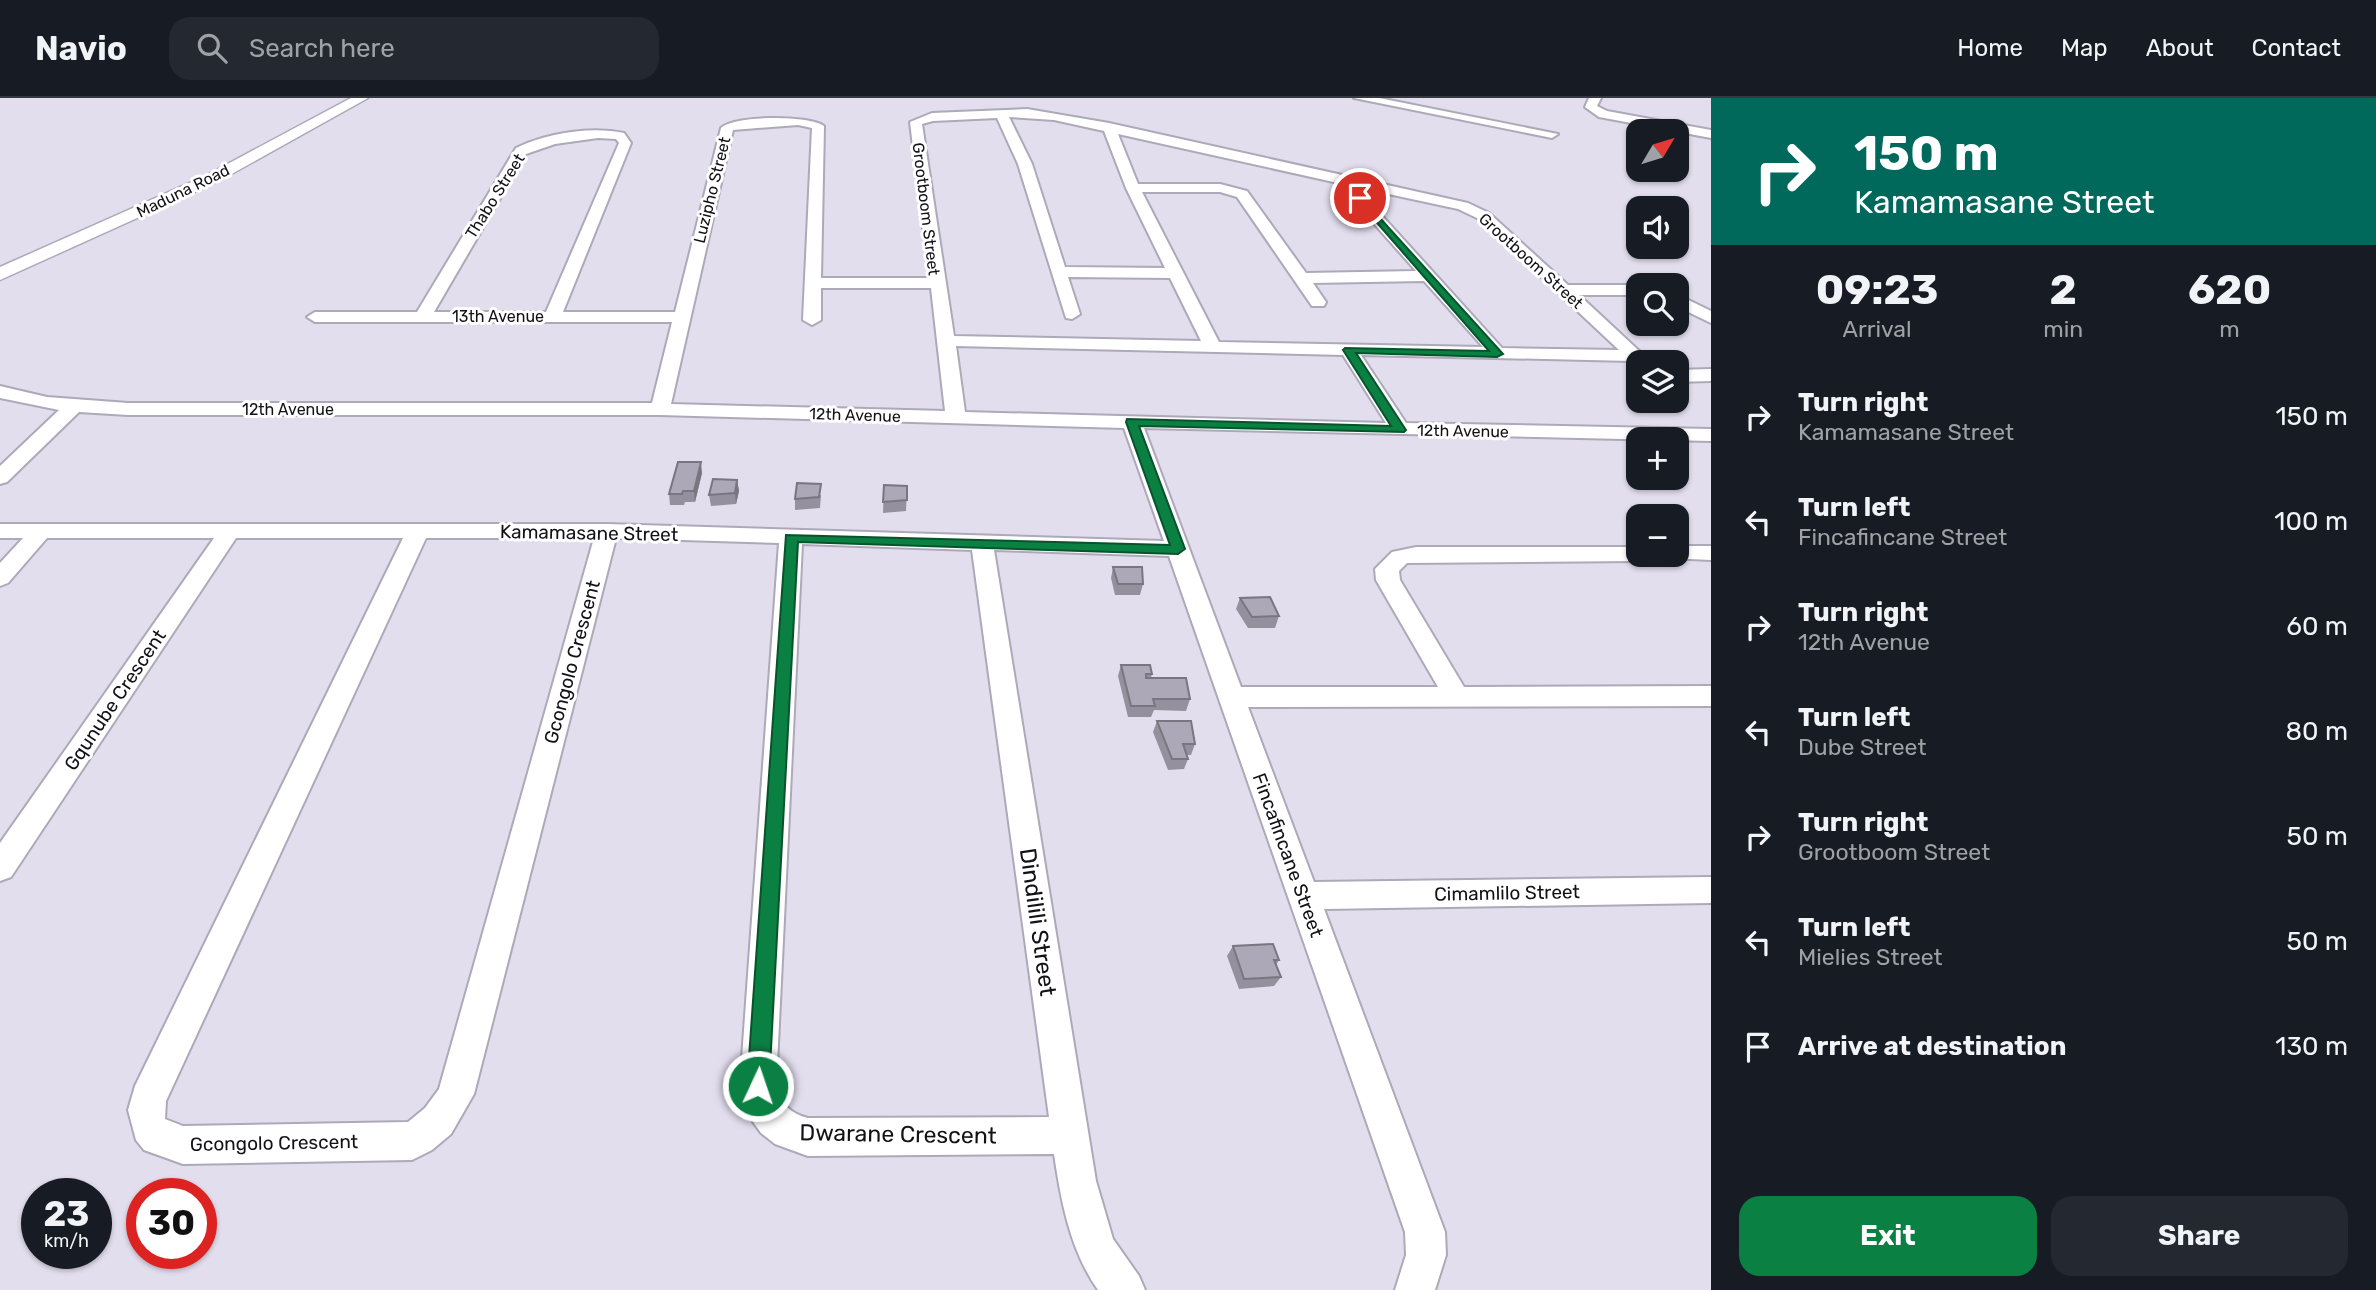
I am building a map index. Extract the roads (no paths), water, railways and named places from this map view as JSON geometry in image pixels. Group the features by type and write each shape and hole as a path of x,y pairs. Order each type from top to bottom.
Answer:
{"street":[{"name":"Maduna Road","path":"0,274 176,196 361,98"},
{"path":"1360,98 1552,134"},
{"path":"1595,104 1711,134"},
{"path":"1001,114 1025,164 1072,314"},
{"name":"Grootboom Street","path":"956,418 916,122 932,117 1039,114 1447,201 1477,211 1627,350"},
{"name":"Luzipho Street","path":"660,409 727,128 738,124 798,121 818,126 812,320"},
{"path":"1109,127 1133,188 1213,347"},
{"name":"Thabo Street","path":"423,316 521,151 536,144 585,136 620,136 625,143 553,316"},
{"path":"1342,179 1497,354"},
{"path":"1133,188 1220,188 1242,194 1304,278 1318,302"},
{"path":"1059,272 1177,273"},
{"path":"1304,278 1428,276"},
{"path":"814,283 936,283"},
{"path":"1563,290 1626,290"},
{"path":"1689,306 1711,318"},
{"name":"13th Avenue","path":"315,317 681,317"},
{"name":"Grootboom Street","path":"946,341 1626,359"},
{"path":"1349,350 1400,430"},
{"path":"1689,376 1711,375"},
{"name":"12th Avenue","path":"0,392 73,407 660,409 1400,430 1711,435"},
{"path":"4,470 73,407"},
{"name":"Fincafincane Street","path":"1132,422 1424,1232 1426,1255 1415,1290"},
{"name":"Kamamasane Street","path":"0,531 607,531 1178,549"},
{"name":"Gcongolo Crescent","path":"417,533 148,1099 146,1110 150,1129 162,1141 183,1145 412,1141 432,1127 446,1111 456,1094 607,531"},
{"path":"0,578 40,532"},
{"name":"Gqunube Crescent","path":"0,868 229,532"},
{"name":"Dwarane Crescent","path":"791,538 758,1086 766,1112 791,1134 808,1137 1070,1135"},
{"name":"Dindilili Street","path":"982,543 1085,1221 1102,1259 1125,1290"},
{"path":"1689,553 1711,553"},
{"path":"1456,696 1388,579 1387,569 1395,560 1416,554 1626,554"},
{"path":"1230,696 1711,696"},
{"name":"Cimamlilo Street","path":"1303,896 1711,890"}]}
